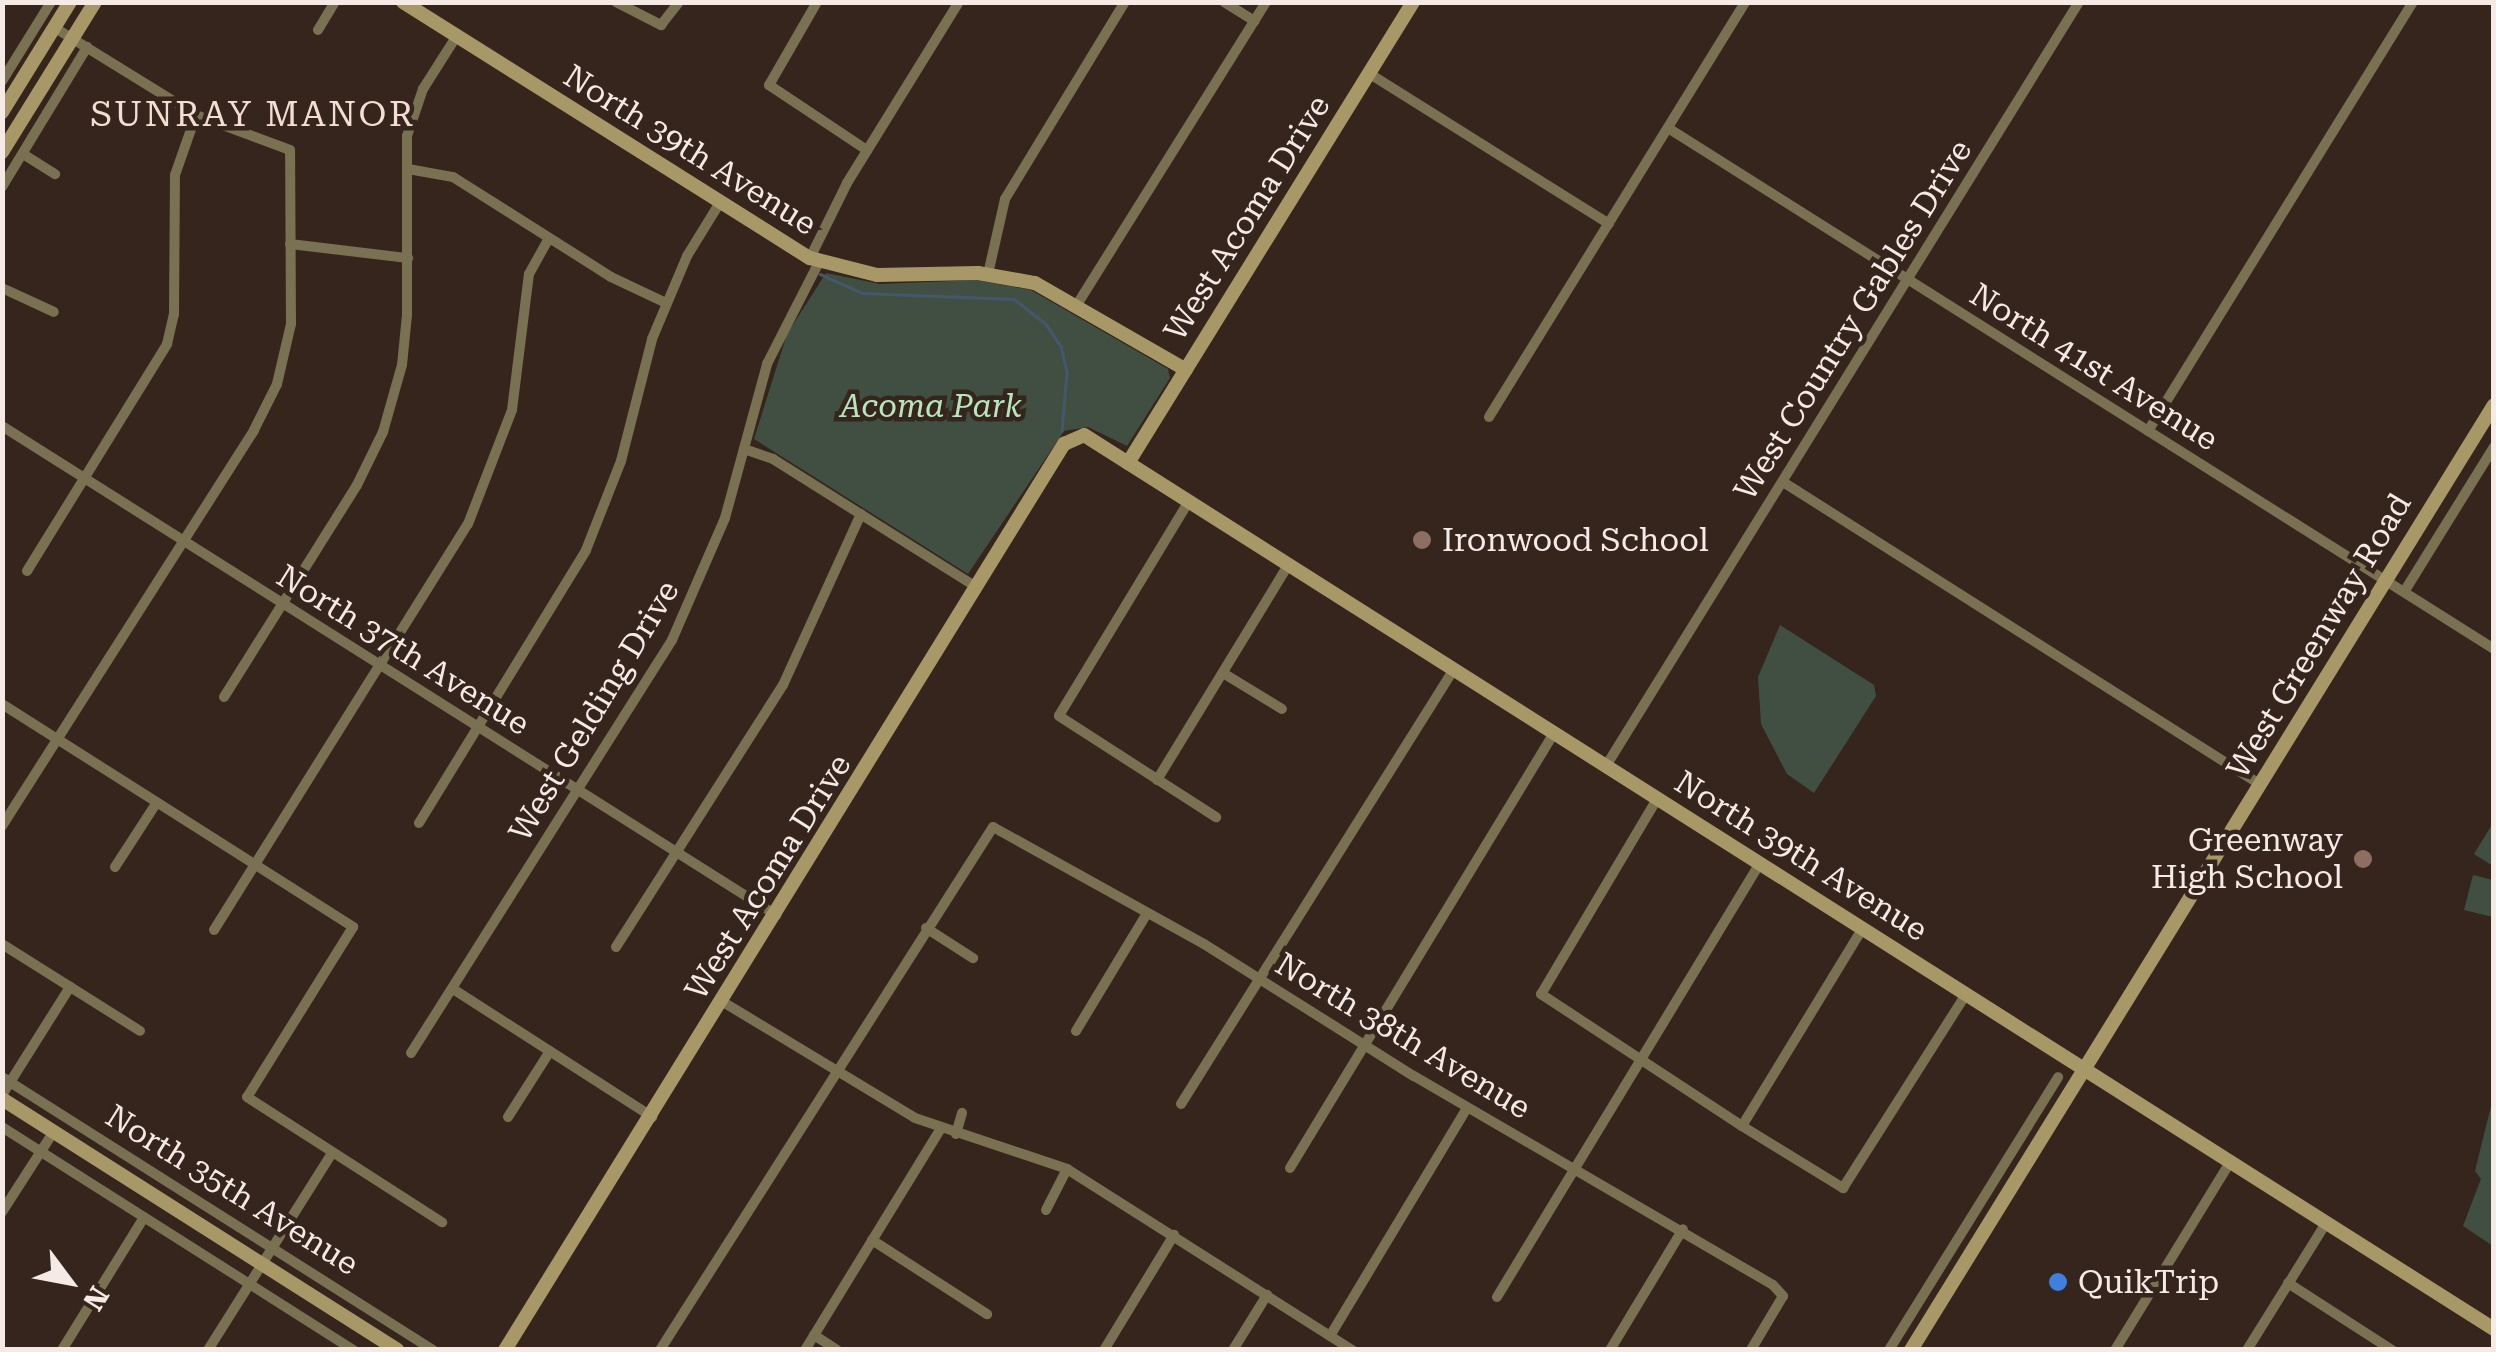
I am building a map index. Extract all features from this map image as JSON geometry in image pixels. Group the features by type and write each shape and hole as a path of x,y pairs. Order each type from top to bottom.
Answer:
{"street":[{"path":"35,100 3,80 51,2"},
{"path":"2,112 70,2"},
{"path":"2,152 95,2"},
{"path":"318,30 336,2"},
{"name":"North 39th Avenue","path":"402,2 718,204 814,260 877,275 988,274 1035,283 1078,303 1186,370"},
{"path":"616,2 661,25 679,2"},
{"path":"817,2 769,85 867,150"},
{"name":"West Gelding Drive","path":"411,1053 578,790 693,597 744,449 768,364 814,260 867,150 959,2"},
{"path":"988,274 1005,199 1125,2"},
{"path":"1224,2 1254,22"},
{"path":"1078,303 1266,2"},
{"name":"West Acoma Drive","path":"1128,463 1413,2"},
{"path":"1489,417 1746,2"},
{"name":"West Country Gables Drive","path":"1606,766 2080,2"},
{"path":"2148,431 2413,2"},
{"path":"2,826 184,540 277,384 291,324 290,150 196,116 55,28"},
{"path":"224,697 383,432 402,365 412,114 456,36"},
{"path":"2,187 88,47"},
{"path":"1370,74 1608,224"},
{"path":"27,571 167,344 174,314 175,175 196,116"},
{"path":"886,120 900,128"},
{"name":"North 41st Avenue","path":"1668,128 2494,649"},
{"path":"23,154 55,174"},
{"path":"408,169 453,177 549,238 666,303"},
{"path":"419,823 586,550 621,461 666,303 718,204"},
{"path":"214,930 449,558 486,486 512,410 529,274 549,238"},
{"path":"290,244 408,258"},
{"path":"2,288 54,312"},
{"name":"West Greenway Road","path":"1911,1350 2494,405"},
{"name":"North 37th Avenue","path":"2,426 776,916"},
{"name":"North 39th Avenue","path":"1077,435 1128,463 2494,1329"},
{"name":"West Acoma Drive","path":"504,1350 652,1117 1064,444 1077,435"},
{"name":"West Greenway Road","path":"2404,592 2494,447"},
{"path":"744,449 773,459 976,587"},
{"path":"1783,482 2261,784"},
{"path":"1188,501 1060,716 1216,817"},
{"path":"616,946 783,685 860,514"},
{"path":"1157,780 1288,565"},
{"path":"1180,1104 1263,980 1454,670"},
{"path":"1222,672 1282,709"},
{"path":"2,704 353,927 247,1098 442,1222"},
{"path":"1290,1168 1554,733"},
{"path":"1657,799 1541,994 1742,1126 1843,1188 1966,994"},
{"path":"115,867 156,802"},
{"name":"North 38th Avenue","path":"926,928 993,827 1263,980 1468,1108 1684,1229 1782,1296 1751,1350"},
{"path":"1498,1297 1760,863"},
{"path":"1076,1030 1146,916"},
{"path":"660,1350 926,928 973,958"},
{"path":"1742,1126 1864,928"},
{"path":"2,944 140,1031"},
{"path":"2,1097 6,1080 70,987"},
{"path":"453,989 652,1117"},
{"path":"723,1002 940,1130 1067,1169 1352,1350"},
{"path":"508,1118 550,1052"},
{"path":"1889,1350 2058,1077"},
{"name":"North 35th Avenue","path":"6,1080 433,1350"},
{"name":"North 35th Avenue","path":"2,1097 397,1350"},
{"path":"1330,1336 1468,1108"},
{"path":"956,1134 962,1113"},
{"path":"2,1127 353,1350"},
{"path":"805,1350 940,1130"},
{"path":"2,1212 54,1131"},
{"path":"208,1350 332,1153"},
{"path":"2114,1350 2230,1162"},
{"path":"1046,1210 1067,1169"},
{"path":"1986,1192 2001,1201"},
{"path":"62,1350 144,1217"},
{"path":"2247,1350 2326,1222"},
{"path":"1610,1350 1684,1229"},
{"path":"1104,1350 1174,1235"},
{"path":"872,1240 987,1314"},
{"path":"2288,1283 2392,1350"},
{"path":"1233,1350 1267,1295"},
{"path":"814,1335 837,1350"}],"green space":[{"name":"Acoma Park","path":"826,273 880,284 976,280 1031,290 1168,369 1170,378 1127,446 1088,427 1064,431 968,574 754,439 787,334"},
{"path":"1780,625 1874,685 1876,696 1814,793 1787,774 1761,724 1758,677"},
{"path":"2493,823 2493,866 2474,854"},
{"path":"2473,875 2493,880 2493,917 2464,910"},
{"path":"2493,1098 2493,1246 2463,1226 2481,1179 2475,1171"}],"waterway":[{"path":"820,274 862,293 1014,299 1046,324 1061,346 1067,373 1062,431"}],"place":[{"name":"Ironwood School","path":"1422,540"},
{"name":"Greenway High School","path":"2363,859"},
{"name":"QuikTrip","path":"2058,1282"}],"district":[{"name":"SUNRAY MANOR","path":"253,115"}]}
